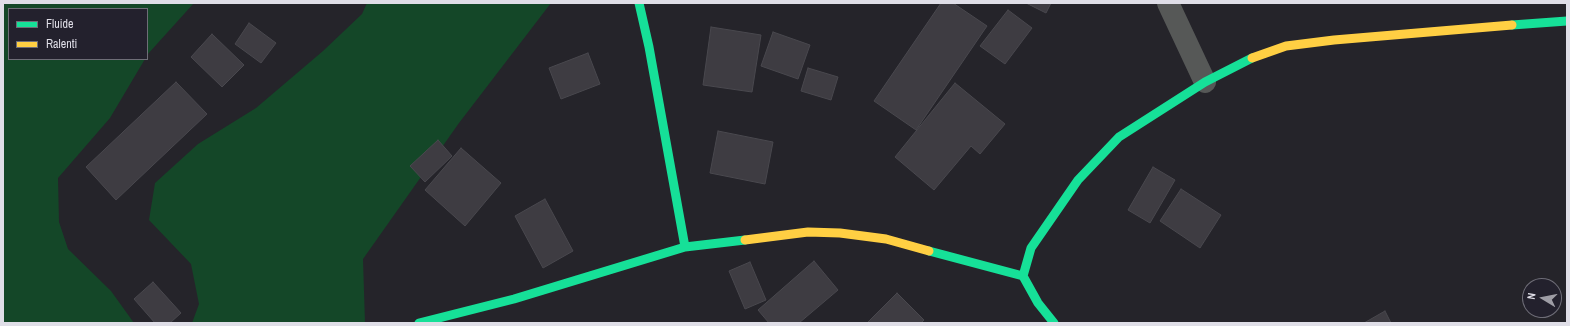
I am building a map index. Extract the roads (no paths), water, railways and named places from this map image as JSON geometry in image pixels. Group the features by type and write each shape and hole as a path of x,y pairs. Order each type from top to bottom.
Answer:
{"street":[{"path":"639,3 649,47 685,247"},
{"path":"1168,3 1205,82"},
{"path":"1054,323 1038,303 1023,276 1030,248 1078,180 1119,137 1205,82 1248,59 1286,46 1334,40 1567,21"},
{"path":"419,323 514,299 685,247 808,232 840,233 886,239 1023,276"}]}
